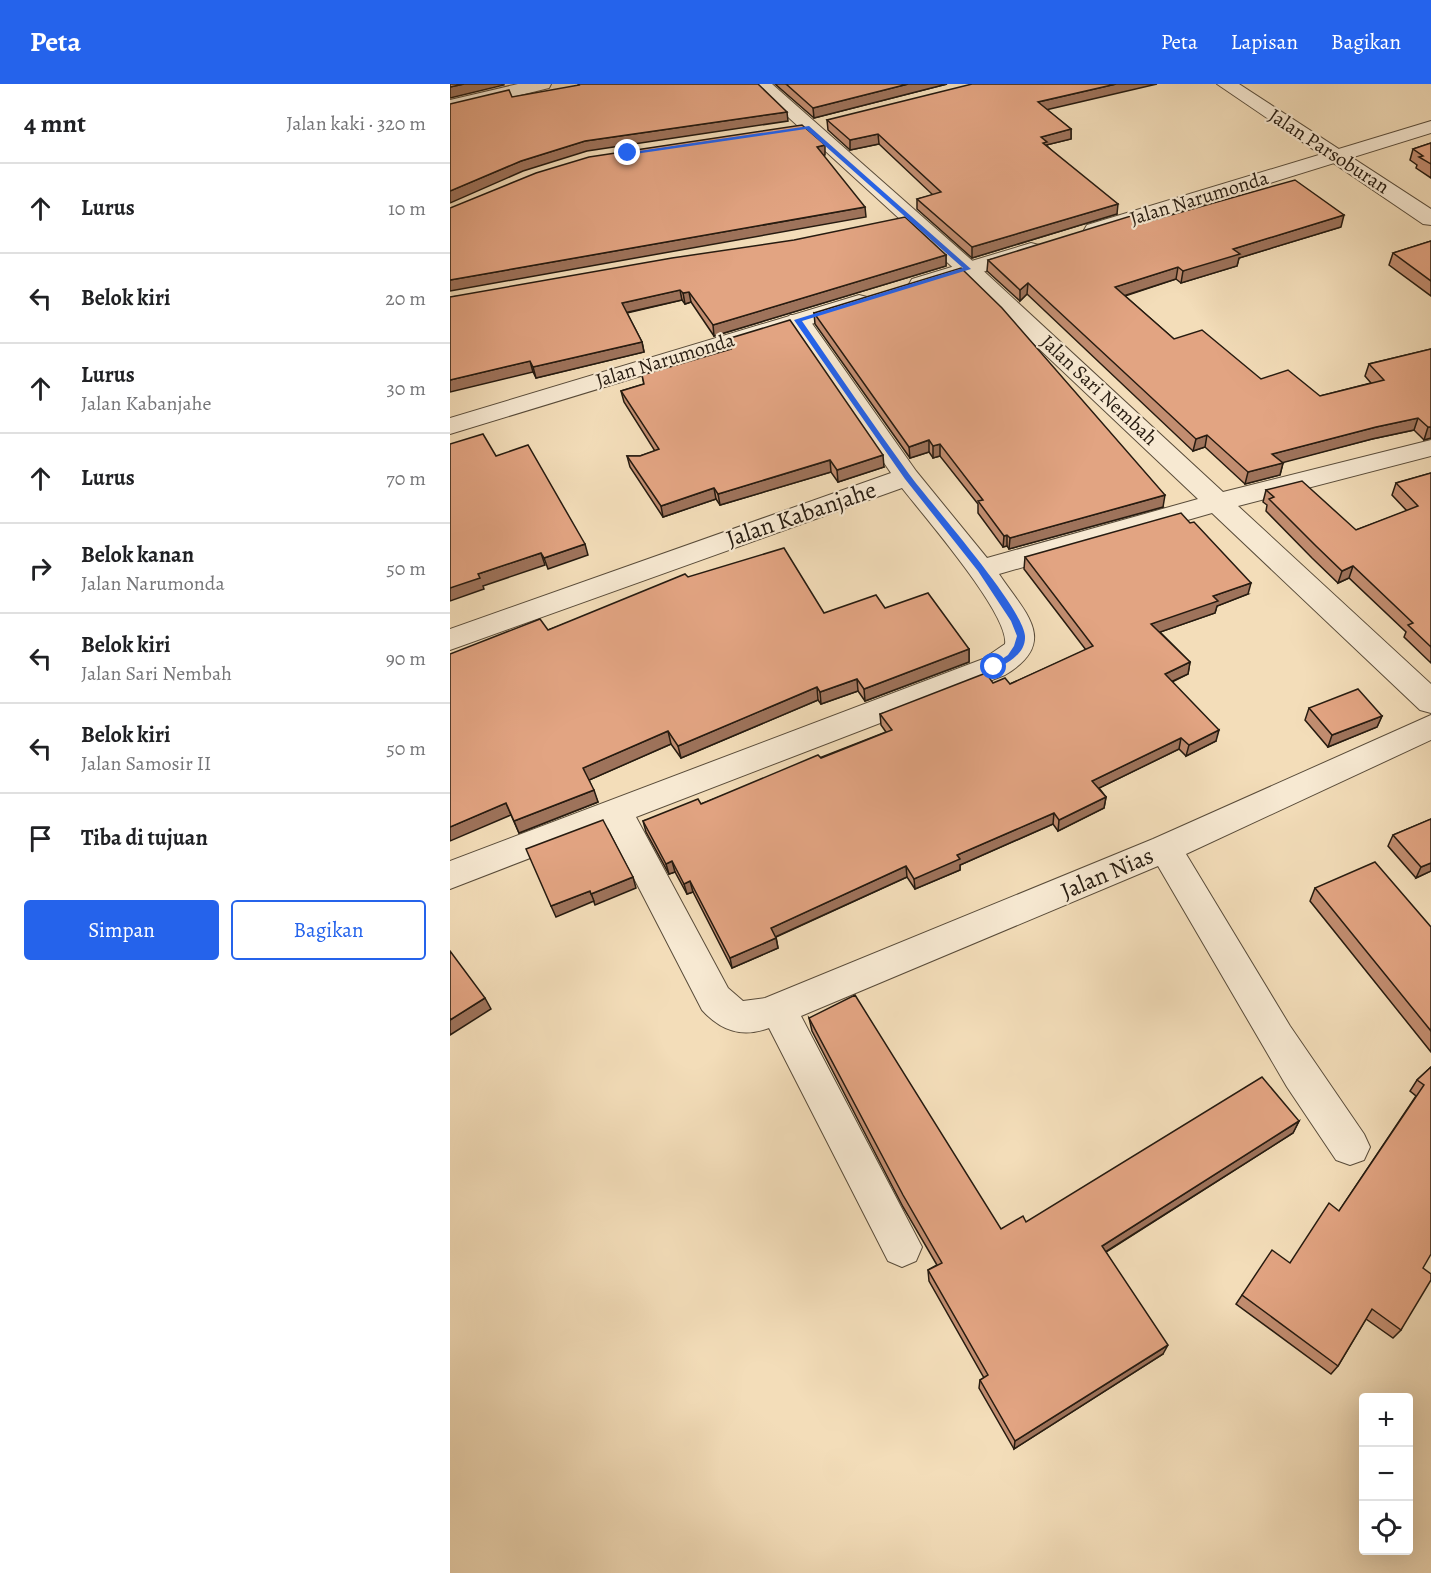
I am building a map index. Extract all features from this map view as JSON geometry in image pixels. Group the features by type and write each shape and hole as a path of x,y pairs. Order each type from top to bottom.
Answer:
{"street":[{"path":"450,106 542,84"},
{"name":"Jalan Sari Nembah","path":"761,84 806,126 897,220 968,269 1431,702"},
{"name":"Jalan Parsoburan","path":"1226,84 1431,219"},
{"name":"Jalan Narumonda","path":"450,426 1431,127"},
{"path":"798,320 907,477"},
{"path":"981,569 1219,502 1431,448"},
{"name":"Jalan Kabanjahe","path":"450,640 907,477 981,569 1015,621 1021,636 1019,647 1011,657 994,667 616,811"},
{"name":"Jalan Nias","path":"616,811 720,1005 734,1017 746,1019 778,1010 1165,849 1431,727"},
{"path":"450,875 616,811"},
{"path":"1165,849 1204,910 1317,1104 1350,1147"},
{"path":"778,1010 902,1246"}],"building":[{"path":"578,84 758,84 787,112 585,141 521,161 450,191 450,104 509,90 512,97"},
{"path":"786,84 908,84 813,108"},
{"path":"972,84 1116,84 1038,102 1071,129 1041,137 1047,142 1043,143 1118,204 972,247 917,199 941,192 878,134 850,140 827,120"},
{"path":"802,125 825,145 817,147 865,207 450,280 450,208 536,173 589,157"},
{"path":"1431,143 1431,164 1419,157 1423,156 1413,149"},
{"path":"1295,180 1344,215 1233,249 1240,254 1183,271 1178,267 1115,287 1174,339 1202,330 1261,379 1288,370 1320,396 1384,380 1369,364 1431,349 1431,427 1418,418 1376,427 1272,454 1283,463 1248,472 1207,435 1196,439 1028,283 1020,290 988,260 1134,215 1143,223"},
{"path":"905,217 946,255 713,325 689,292 683,293 680,290 622,303 642,342 533,367 530,361 450,380 450,297 672,258 794,240"},
{"path":"1431,241 1431,281 1393,253"},
{"path":"961,268 1002,308 1165,495 1010,538 1007,535 1004,536 978,501 983,500 940,444 933,446 929,440 909,447 814,313"},
{"path":"790,320 883,455 837,470 830,460 718,494 714,488 661,506 627,456 640,456 659,449 621,391 644,384 642,375 731,349 724,340"},
{"path":"483,434 496,456 528,445 585,544 544,558 541,553 478,574 480,578 450,588 450,444"},
{"path":"1431,473 1431,647 1408,625 1413,623 1353,566 1342,571 1269,499 1274,497 1266,490 1302,481 1356,530 1418,506 1396,483"},
{"path":"1181,513 1190,523 1194,522 1251,583 1213,596 1218,601 1151,624 1190,662 1165,674 1219,730 1189,745 1181,738 1092,781 1106,797 1059,820 1054,813 957,855 960,859 914,879 906,866 771,928 776,938 730,958 690,881 684,884 672,861 666,864 643,821 698,799 701,804 818,755 821,758 892,730 880,714 986,673 993,683 1005,678 1010,684 1093,646 1025,557"},
{"path":"784,548 824,613 876,595 885,608 928,593 969,649 864,689 857,679 820,692 817,687 678,746 668,731 583,768 594,790 514,821 506,803 450,827 450,654 540,619 548,630 685,574 688,577"},
{"path":"1358,689 1382,716 1332,735 1309,708"},
{"path":"1431,819 1431,863 1421,867 1393,835"},
{"path":"603,820 633,877 591,894 590,891 551,906 526,849"},
{"path":"1375,862 1431,927 1431,1031 1315,888"},
{"path":"450,951 485,998 450,1020"},
{"path":"855,995 1001,1229 1023,1216 1026,1222 1262,1077 1299,1121 1102,1246 1168,1345 1015,1441 980,1380 988,1375 928,1270 942,1263 903,1195 809,1018"},
{"path":"1431,1067 1431,1254 1423,1268 1431,1274 1431,1280 1401,1330 1372,1309 1338,1366 1242,1295 1272,1250 1290,1263 1329,1203 1339,1211 1424,1085 1417,1080"}],"route":[{"path":"628,153 807,127 968,269 798,320 907,477 981,569 1015,621 1021,636 1019,647 1011,657 994,667"}]}
